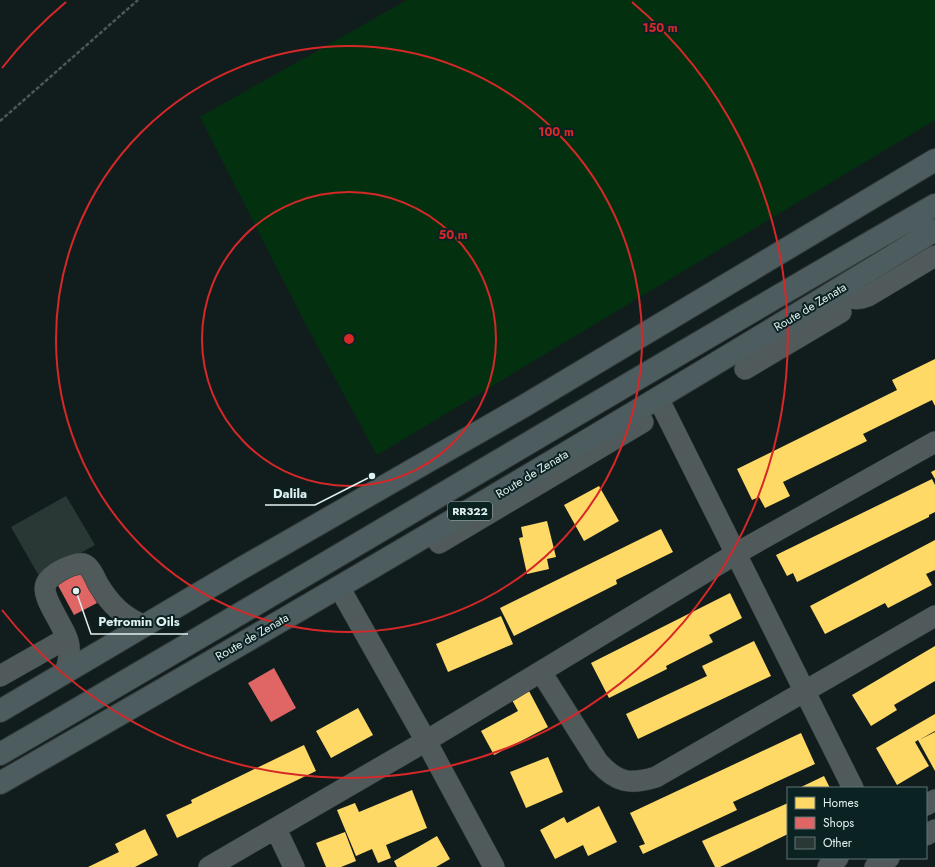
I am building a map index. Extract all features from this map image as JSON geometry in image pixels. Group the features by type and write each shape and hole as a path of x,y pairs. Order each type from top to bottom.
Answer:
{"main road":[{"path":"0,711 524,406 935,160"},
{"path":"0,740 766,287 935,190"},
{"name":"RR322","path":"0,754 363,542 772,298 935,204"},
{"name":"Route de Zenata","path":"0,783 447,525 618,430 658,398 772,342 838,289 935,230"}],"street":[{"path":"838,289 847,297 861,299 935,256"},
{"path":"745,369 772,342 841,312"},
{"path":"658,398 737,553 853,787"},
{"path":"439,542 618,430 643,422"},
{"path":"210,867 426,741 737,553 935,442"},
{"path":"66,673 69,654 67,638 46,596 45,587 51,577 79,562 88,567 105,595 118,611 126,617 145,626"},
{"path":"339,587 426,741 494,867"},
{"path":"541,672 598,762 609,774 623,780 638,782 656,776 935,616"},
{"path":"0,676 67,638"},
{"path":"276,829 294,867"},
{"path":"828,867 837,859"},
{"path":"860,859 868,867"},
{"path":"875,867 887,859"}],"path":[{"path":"0,121 138,0"}],"green space":[{"path":"407,0 935,0 935,120 377,455 305,323 200,117"}],"building: Homes":[{"path":"935,359 935,406 932,400 863,434 867,441 783,482 790,496 765,508 759,497 752,500 737,469 897,390 892,380"},
{"path":"935,470 935,479 931,472"},
{"path":"932,479 935,485 935,512 929,515 929,517 797,582 793,573 787,576 776,555"},
{"path":"599,486 619,521 584,541 564,505"},
{"path":"547,521 556,557 547,559 549,569 527,574 519,538 523,537 521,527"},
{"path":"661,529 673,552 616,580 617,584 514,636 500,608"},
{"path":"935,540 935,570 926,574 932,585 888,608 885,603 825,634 810,606"},
{"path":"730,593 742,618 709,635 713,642 666,666 667,669 609,698 591,663"},
{"path":"501,616 513,644 448,672 436,644"},
{"path":"754,641 771,676 638,739 626,714 707,676 702,666"},
{"path":"935,646 935,681 894,705 897,710 871,726 852,695"},
{"path":"529,691 548,727 494,755 481,731 518,711 512,700"},
{"path":"358,708 373,735 331,758 316,731"},
{"path":"935,714 935,731 919,740 935,732 935,771 918,740 915,742 929,766 897,785 876,748"},
{"path":"801,733 815,764 733,802 737,810 643,854 639,846 645,844 630,813"},
{"path":"304,745 316,771 177,838 166,815 192,803 191,800"},
{"path":"548,757 563,792 526,808 510,772"},
{"path":"824,776 830,787 801,787"},
{"path":"412,790 427,828 386,845 391,858 378,863 372,849 356,856 337,810 355,803 359,812"},
{"path":"787,803 787,834 720,867 715,867 702,841"},
{"path":"599,806 617,842 588,856 583,845 555,859 540,830 564,817 567,823"},
{"path":"145,829 158,855 135,867 88,867 119,852 115,844"},
{"path":"345,832 356,861 341,867 326,867 316,843"},
{"path":"437,836 450,859 436,867 397,867 394,861"}],"building: Shops":[{"path":"77,566 97,603 74,615 54,578"},
{"path":"274,668 296,708 271,722 248,683"}],"building: Other":[{"path":"66,496 95,545 39,576 11,527"}],"place":[{"name":"Dalila","path":"372,476"},
{"name":"Petromin Oils","path":"76,591"}]}
